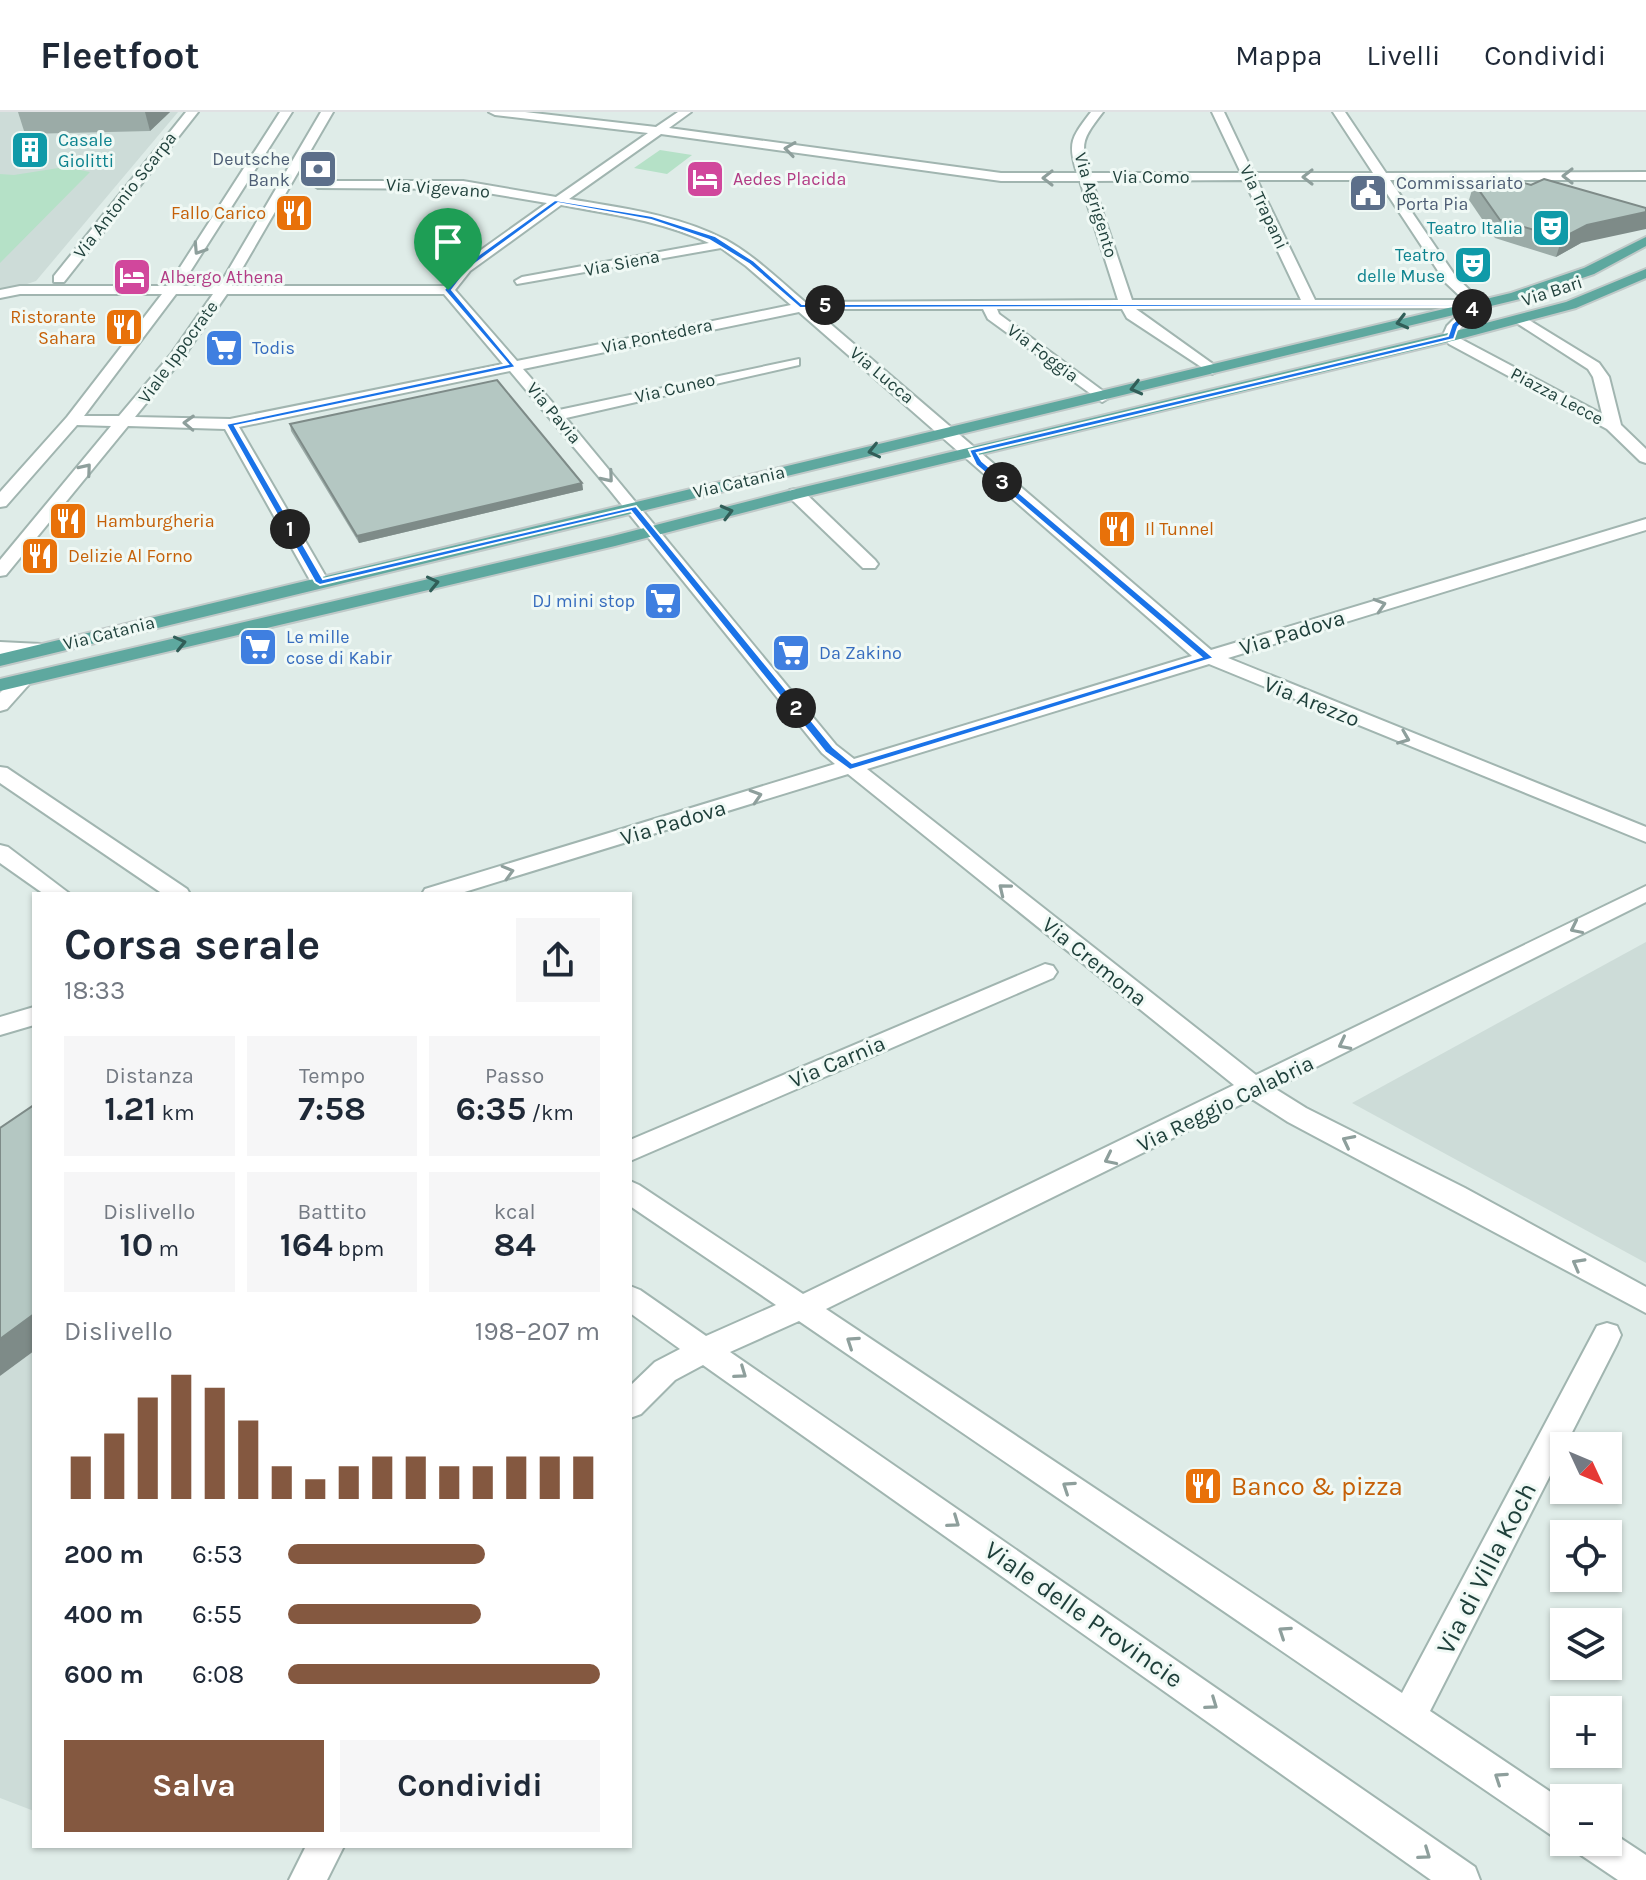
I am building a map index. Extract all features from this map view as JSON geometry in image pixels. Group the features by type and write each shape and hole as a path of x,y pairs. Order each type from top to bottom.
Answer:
{"main road":[{"name":"Via Bari","path":"1477,304 1526,293 1578,276 1646,241"},
{"name":"Via Bari","path":"1451,337 1579,302 1646,273"},
{"name":"Via Catania","path":"0,660 1102,397 1477,304"},
{"name":"Via Catania","path":"0,685 1451,337"}],"street":[{"name":"Via Antonio Scarpa","path":"59,279 192,112"},
{"name":"Viale Ippocrate","path":"0,502 73,420 171,292 286,112"},
{"name":"Viale Ippocrate","path":"0,571 126,421 222,292 327,112"},
{"name":"Via Como","path":"495,112 658,130 976,175 1085,178 1646,176"},
{"path":"0,294 20,290 448,290 465,268 685,112"},
{"name":"Via Agrigento","path":"1097,112 1082,130 1077,142 1085,178 1126,303"},
{"name":"Via Trapani","path":"1218,112 1309,303"},
{"path":"1339,112 1455,284 1477,304 1454,326 1451,337"},
{"name":"Via Vigevano","path":"318,184 463,185 557,201"},
{"name":"Via Lucca","path":"557,201 663,221 723,244 751,263 950,433"},
{"name":"Via Siena","path":"522,281 723,244"},
{"name":"Via Pavia","path":"448,290 633,508"},
{"path":"1126,303 1132,315 1212,370"},
{"name":"Via Pontedera","path":"73,420 230,424 800,306 1477,304"},
{"name":"Via Foggia","path":"988,305 993,316 1102,397"},
{"name":"Piazza Lecce","path":"1519,320 1594,366 1601,377 1613,426"},
{"name":"Piazza Lecce","path":"1451,337 1613,426"},
{"name":"Via Cuneo","path":"556,415 794,362"},
{"path":"230,424 320,582"},
{"path":"1613,426 1646,458"},
{"name":"Via Arezzo","path":"950,433 991,473 1209,658 1646,835"},
{"path":"796,494 869,564"},
{"name":"Via Cremona","path":"633,508 829,749 1255,1088 1297,1115 1455,1196 1646,1301"},
{"name":"Via Padova","path":"440,892 1646,524"},
{"path":"0,648 41,650"},
{"path":"0,705 22,681"},
{"path":"0,773 176,892"},
{"path":"0,852 56,892"},
{"name":"Via Reggio Calabria","path":"801,1308 1255,1088 1646,893"},
{"name":"Via Carnia","path":"632,1150 1045,972"},
{"path":"0,1026 32,1017"},
{"path":"632,1193 1550,1812"},
{"name":"Viale delle Provincie","path":"632,1299 1462,1880"},
{"path":"632,1403 665,1371 706,1349 801,1308"},
{"name":"Via di Villa Koch","path":"1409,1716 1607,1335"},
{"path":"307,1880 325,1848"},
{"path":"1615,1856 1646,1877"}],"shaded area":[{"path":"0,112 178,112 36,281 0,293"},
{"path":"1646,942 1646,1263 1352,1103"},
{"path":"32,1352 32,1810 0,1798 0,1376"}],"green space":[{"path":"660,150 692,155 667,174 634,168"},
{"path":"65,167 90,172 0,263 0,174 14,175"}],"building":[{"path":"1544,179 1646,208 1646,212 1587,225 1562,238 1500,220 1474,183 1513,180 1531,185"},
{"path":"497,380 582,483 357,536 290,424"},
{"path":"32,1106 32,1315 0,1339 0,1128"}],"place":[{"name":"Casale Giolitti","path":"30,150"},
{"name":"Deutsche Bank","path":"318,169"},
{"name":"Aedes Placida","path":"705,179"},
{"name":"Commissariato Porta Pia","path":"1368,193"},
{"name":"Fallo Carico","path":"294,213"},
{"name":"Teatro Italia","path":"1551,228"},
{"name":"Teatro delle Muse","path":"1473,265"},
{"name":"Albergo Athena","path":"132,277"},
{"name":"Ristorante Sahara","path":"124,327"},
{"name":"Todis","path":"224,348"},
{"name":"Hamburgheria","path":"68,521"},
{"name":"Il Tunnel","path":"1117,529"},
{"name":"Delizie Al Forno","path":"40,556"},
{"name":"DJ mini stop","path":"663,601"},
{"name":"Le mille cose di Kabir","path":"258,647"},
{"name":"Da Zakino","path":"791,653"},
{"name":"Banco & pizza","path":"1203,1486"}],"route":[{"path":"557,201 636,214 712,238 743,256 800,306 1477,304 1454,326 1451,337 972,452 979,463 1209,658 850,767 829,749 633,508 320,582 230,424 513,366 448,290 465,268 557,201"}]}
